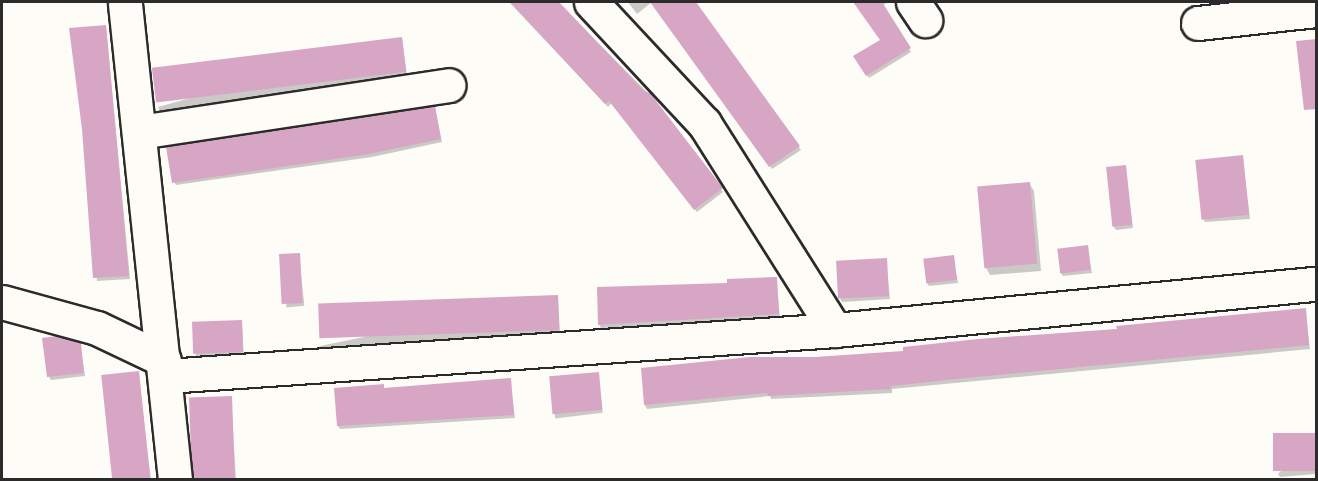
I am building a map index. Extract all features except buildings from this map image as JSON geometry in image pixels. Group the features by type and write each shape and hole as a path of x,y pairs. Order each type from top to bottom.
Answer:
{"street":[{"path":"591,2 704,123 835,330"},
{"path":"124,4 165,368 175,480"},
{"path":"1198,23 1317,10"},
{"path":"139,132 448,85"},
{"path":"2,302 98,328 165,368 835,330 1317,284"}]}
